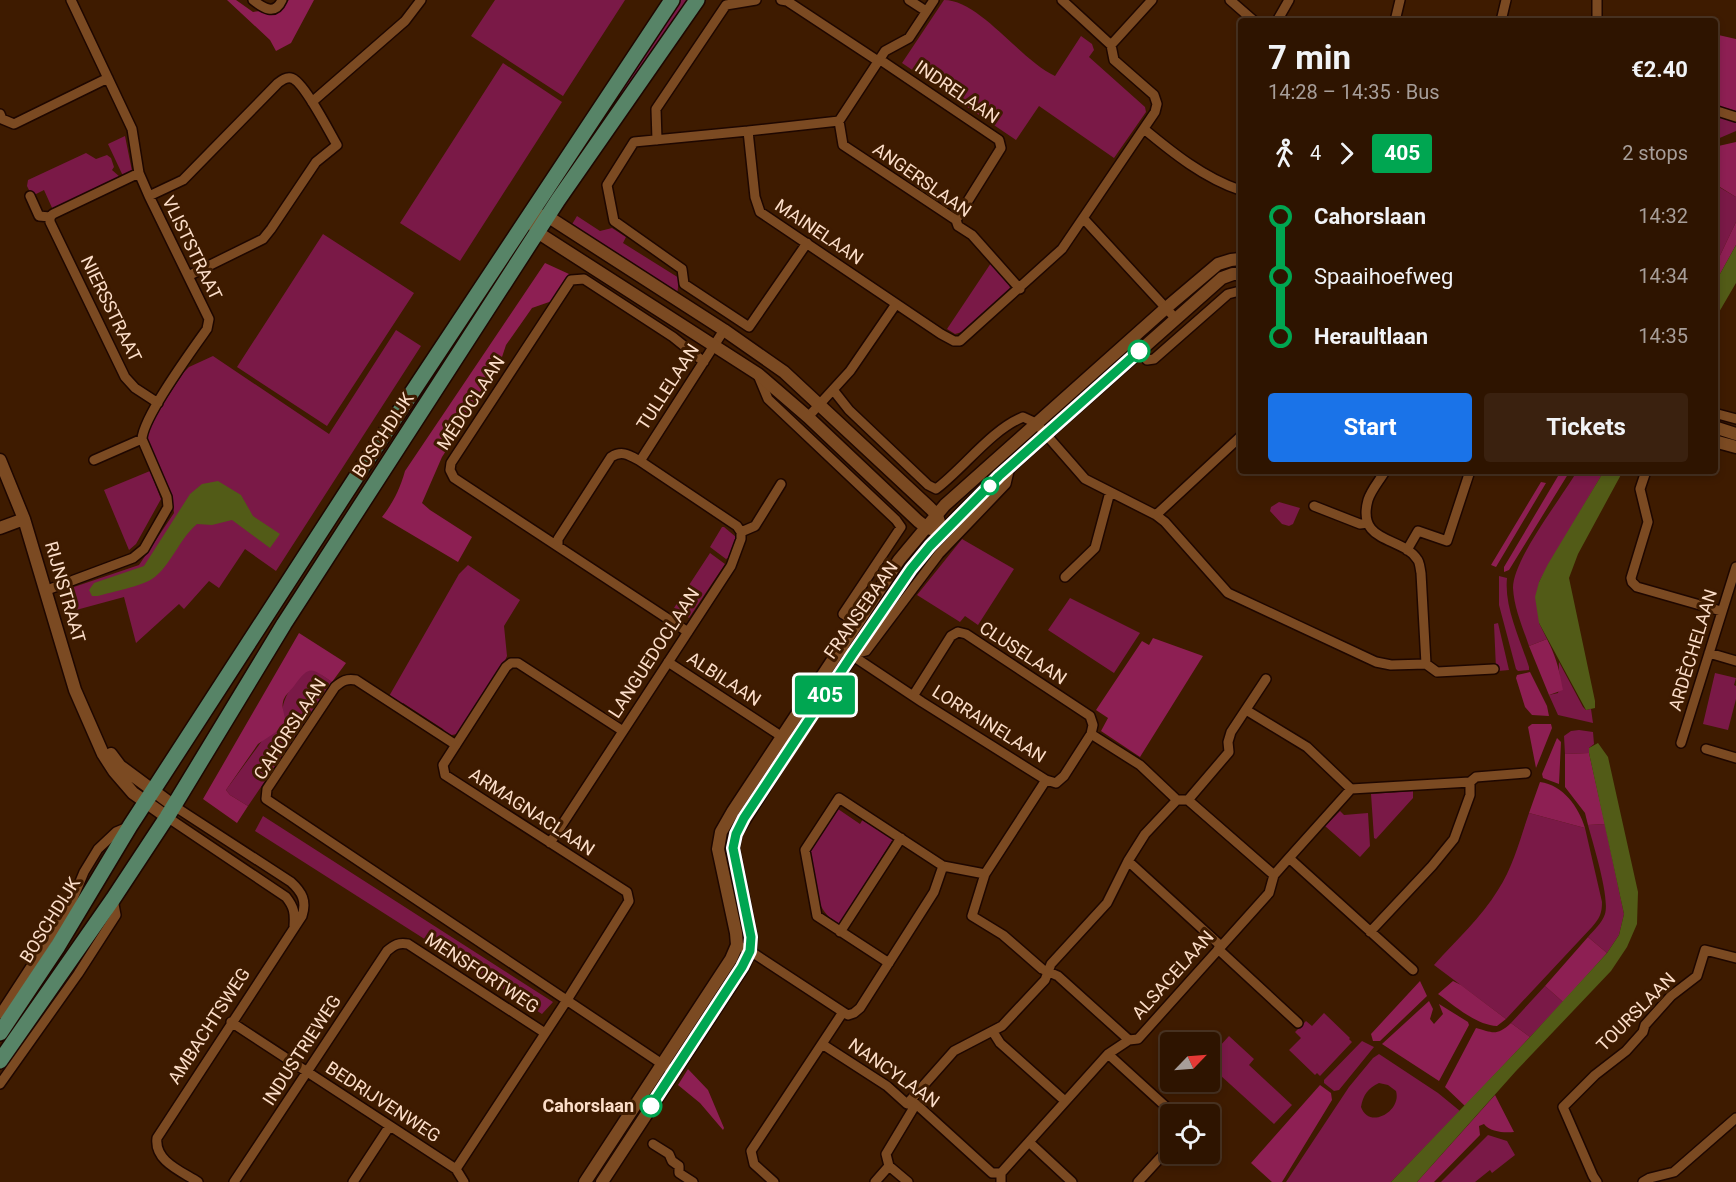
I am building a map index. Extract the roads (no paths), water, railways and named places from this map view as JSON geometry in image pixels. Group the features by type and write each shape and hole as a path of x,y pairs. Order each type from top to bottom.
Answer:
{"main road":[{"name":"BOSCHDIJK","path":"0,1033 58,946 130,826 672,0"},
{"name":"BOSCHDIJK","path":"0,1061 113,899 171,811 284,624 547,216 697,0"}],"street":[{"name":"VLISTSTRAAT","path":"71,0 132,129 139,173 208,320 207,329 144,426 142,439"},
{"path":"253,0 266,10 274,10 282,0"},
{"path":"312,102 405,21 421,0"},
{"path":"657,140 656,108 726,4 756,0"},
{"name":"INDRELAAN","path":"781,0 787,1 879,60 999,140 1001,148 956,220"},
{"path":"909,0 926,11"},
{"path":"807,243 749,327 684,284 682,269 614,221 607,185 634,142 839,121 885,51 909,38 934,0"},
{"name":"MAINELAAN","path":"748,131 755,197 760,212 941,334 954,341 960,341 1062,249 1155,112 1157,104 1154,95 1114,60 1111,45 1062,0"},
{"path":"1111,45 1152,0"},
{"path":"1230,0 1251,18"},
{"path":"1279,18 1289,0"},
{"path":"1396,18 1400,0"},
{"path":"1502,18 1506,0"},
{"path":"1597,0 1598,18"},
{"path":"0,114 2,119 14,124 108,78"},
{"path":"149,196 183,180 278,82 285,78 298,81 337,145 316,162 272,230 263,239 188,276"},
{"path":"1718,111 1736,117"},
{"name":"ANGERSLAAN","path":"839,121 843,146 956,220 958,226 972,235 1020,289"},
{"path":"1144,129 1173,153 1222,184 1238,189"},
{"path":"50,217 139,173"},
{"name":"NIERSSTRAAT","path":"30,196 39,216 50,217 50,222 125,377 135,388 158,403"},
{"path":"529,215 547,216 724,330 784,372 937,515 942,532 927,528 808,417 758,374 537,232 529,215"},
{"path":"1083,218 1176,319"},
{"name":"FRANSEBAAN","path":"750,951 751,937 733,848 736,834 840,648 899,560 945,506 1036,423 1218,264 1238,260"},
{"name":"FRANSEBAAN","path":"737,945 718,849 721,832 852,655 911,569 942,532 1046,434 1222,278 1238,274"},
{"name":"MÉDOCLAAN","path":"558,546 454,478 450,470 451,463 566,286 571,280 584,279 673,337 704,362"},
{"path":"1139,351 1148,360 1154,358 1228,294 1238,292"},
{"path":"808,417 850,371 896,304"},
{"name":"TULLELAAN","path":"640,461 724,330"},
{"name":"FRANSEBAAN","path":"758,374 768,399 901,527 843,614 857,623"},
{"path":"834,391 849,410 928,485 936,489 978,450 1014,421 1023,417 1036,423 1085,479 1156,515 1165,522 1228,593 1376,662 1391,665 1426,664 1437,672 1494,669"},
{"path":"1718,414 1736,419"},
{"path":"1718,428 1736,434"},
{"path":"47,590 134,558 144,549 168,507 167,496 142,439 94,460"},
{"path":"1156,515 1238,439"},
{"path":"1718,442 1736,447"},
{"path":"688,632 562,550 558,546 558,539 611,457 618,453 627,454 640,461 737,526 741,532 755,526 782,484"},
{"name":"RIJNSTRAAT","path":"0,460 24,519 47,590 67,664 95,735 114,771 133,793 150,797 171,811"},
{"path":"852,655 866,651 939,554 1006,484 1010,467"},
{"path":"1383,474 1368,498 1366,509 1368,523 1374,533 1407,550 1418,559 1421,573 1426,664"},
{"path":"1407,550 1418,531 1447,541 1469,474"},
{"path":"1645,474 1640,489 1648,522 1630,578 1632,582 1637,587 1721,611"},
{"path":"1065,576 1095,549 1110,492"},
{"path":"1314,506 1360,524 1368,523"},
{"path":"0,528 24,519"},
{"name":"LANGUEDOCLAAN","path":"550,843 731,566 741,539 741,532"},
{"name":"ARDÈCHELAAN","path":"1682,743 1736,567"},
{"name":"CLUSELAAN","path":"913,696 951,636 958,632 966,634 1090,716 1093,725 1091,734"},
{"name":"LORRAINELAAN","path":"840,648 1046,780 1056,783 1064,776 1091,734"},
{"path":"1709,653 1736,661"},
{"name":"ALBILAAN","path":"668,662 787,740"},
{"name":"ARMAGNACLAAN","path":"567,1000 629,901 627,892 446,776 443,765 506,667 511,663 518,663 623,731"},
{"name":"CAHORSLAAN","path":"456,745 350,679 335,687 267,789 266,799 674,1072"},
{"path":"908,1182 890,1166 886,1154 911,1104 954,1051 1002,1026 1045,980 1051,964 1107,903 1128,861 1145,834 1229,752 1228,742 1231,732 1266,679"},
{"path":"1246,710 1307,747 1351,789 1470,782 1476,777 1526,772"},
{"path":"1091,734 1140,765 1274,875"},
{"path":"1706,749 1736,758"},
{"path":"1046,780 985,874 972,916 1004,935 1042,969 1058,976 1129,1040"},
{"path":"1370,932 1454,839 1470,795 1470,782"},
{"name":"ALSACELAAN","path":"1001,1178 1029,1142 1108,1054 1129,1040 1138,1039 1220,948 1269,893 1274,875 1351,789"},
{"path":"889,963 817,916 805,850 841,794 943,866 985,874"},
{"path":"171,811 286,897 295,913 294,926"},
{"name":"AMBACHTSWEG","path":"171,811 291,882 304,898 305,908 302,916 157,1138 156,1146 159,1156 198,1182"},
{"name":"BOSCHDIJK","path":"0,1014 69,908 84,872 98,849 116,832 130,826"},
{"path":"840,932 901,838"},
{"path":"1289,858 1413,970"},
{"path":"1128,861 1298,1023"},
{"path":"585,1182 731,959 737,945 750,951 843,1012 854,1014 934,892 943,866"},
{"path":"261,880 268,867"},
{"name":"BOSCHDIJK","path":"0,1084 78,974 116,915 113,899"},
{"name":"MENSFORTWEG","path":"401,943 408,944 545,1033"},
{"name":"INDUSTRIEWEG","path":"234,1182 387,951 393,945 401,943"},
{"name":"TOURSLAAN","path":"1597,1182 1563,1107 1595,1075 1626,1051 1671,996 1697,976 1705,950 1736,958"},
{"path":"602,1182 742,967 750,951"},
{"path":"464,1182 456,1169 567,1000"},
{"path":"774,1182 754,1164 751,1151 843,1012"},
{"name":"BEDRIJVENWEG","path":"231,1022 456,1169"},
{"path":"993,1032 1000,1043 1065,1101"},
{"name":"NANCYLAAN","path":"822,1044 911,1104 992,1173 1001,1178"},
{"path":"1108,1054 1163,1104"},
{"path":"1643,1182 1674,1172 1736,1118"},
{"path":"353,1182 389,1127"},
{"path":"1029,1142 1072,1182"},
{"path":"653,1144 669,1154 672,1161 680,1166 680,1173 673,1182"},
{"path":"1138,1182 1160,1158"},
{"path":"875,1182 890,1166"},
{"path":"680,1173 693,1182"}],"place":[{"name":"Cahorslaan","path":"651,1106"}]}
